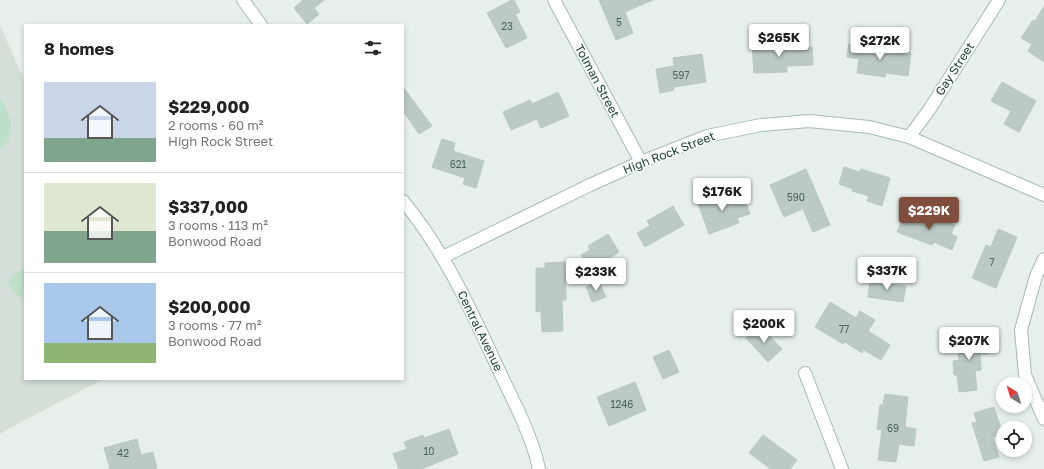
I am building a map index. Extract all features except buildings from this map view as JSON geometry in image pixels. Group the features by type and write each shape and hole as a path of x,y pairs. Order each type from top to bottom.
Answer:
{"street":[{"path":"243,0 260,24"},
{"name":"Tolman Street","path":"554,0 641,162"},
{"name":"Gay Street","path":"909,137 929,110 999,0"},
{"name":"High Rock Street","path":"443,257 590,185 641,162 708,136 761,125 808,121 869,128 909,137 1044,195"},
{"name":"Central Avenue","path":"404,202 443,257 474,317 525,426 539,469"},
{"path":"1044,259 1036,276 1021,330 1025,375 1044,419"},
{"path":"805,373 842,469"}],"shaded area":[{"path":"0,25 24,80 24,380 102,380 0,434"}],"green space":[{"path":"0,99 8,111 11,131 6,144 0,149"},
{"path":"24,268 24,298 19,297 8,283 20,270"}]}
